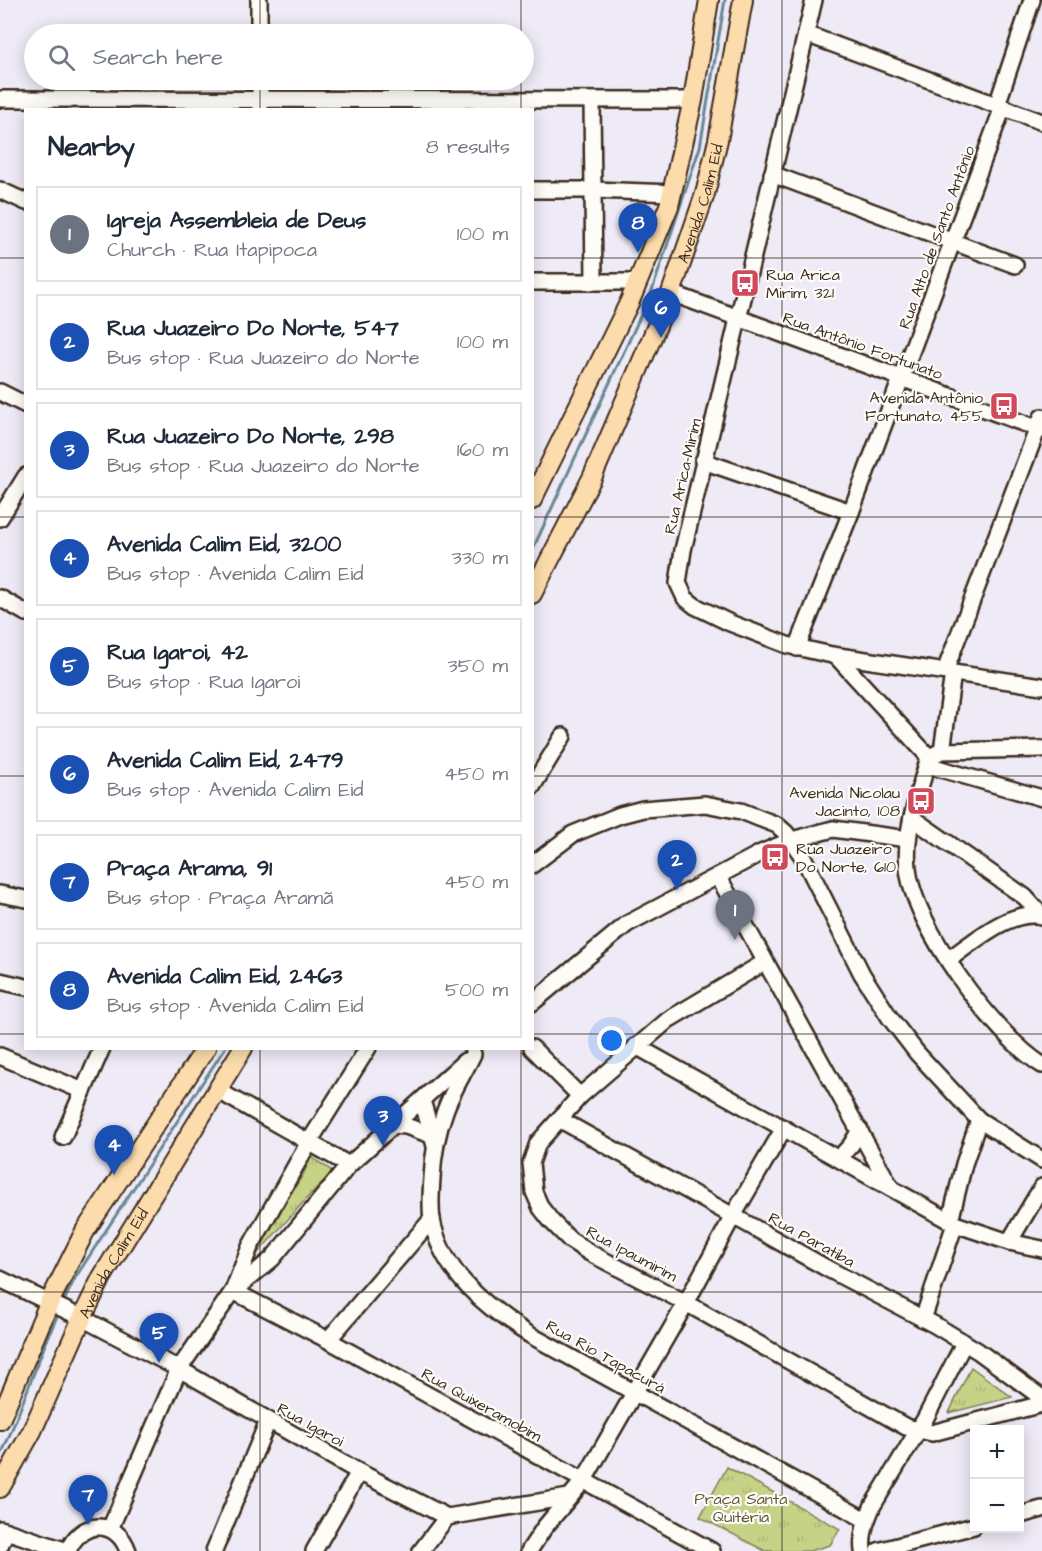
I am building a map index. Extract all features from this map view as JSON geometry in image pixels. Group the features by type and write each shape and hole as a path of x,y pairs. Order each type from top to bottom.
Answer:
{"main road":[{"name":"Avenida Calim Eid","path":"534,490 538,471 638,282 673,193 693,100 709,0"},
{"name":"Avenida Calim Eid","path":"534,590 592,478 671,293 705,194 718,141 743,0"},
{"name":"Avenida Calim Eid","path":"0,1488 32,1431 85,1231 205,1050"},
{"name":"Avenida Calim Eid","path":"0,1420 63,1310 102,1277 242,1050"}],"street":[{"path":"259,0 259,24"},
{"name":"Rua Arica-Mirim","path":"814,0 703,461 678,573 680,591 685,598 730,623 797,648 836,656 1042,686"},
{"name":"Rua Alto de Santo Antônio","path":"797,648 852,512 953,241 1000,106 1032,0"},
{"path":"806,34 1042,122"},
{"path":"0,99 260,105 693,100"},
{"path":"592,101 594,282"},
{"path":"772,174 1015,265"},
{"path":"0,190 24,201"},
{"path":"534,190 673,193"},
{"path":"534,282 638,282"},
{"name":"Rua Antônio Fortunato","path":"671,293 902,379 1041,425"},
{"path":"0,392 24,404"},
{"path":"1041,425 949,672 933,757 912,818 908,839 908,869 914,898 928,928 948,960 996,1026 1042,1065"},
{"path":"703,461 852,512"},
{"path":"0,518 24,479"},
{"path":"0,598 24,611"},
{"path":"836,656 933,757 1042,798"},
{"path":"534,784 563,736"},
{"path":"933,757 1042,749"},
{"path":"534,863 573,834 620,815 665,806 705,804 741,812 777,825 792,840 803,857 852,956 890,1018 935,1074 979,1120 1042,1160"},
{"path":"912,818 1025,897 1042,916"},
{"path":"534,1001 627,924 792,840 833,829 908,839"},
{"path":"718,876 891,1188"},
{"path":"0,894 24,899"},
{"path":"948,960 1008,920 1026,914 1042,916"},
{"name":"Rua Ipaumirim","path":"765,962 668,1020 580,1096 559,1119 538,1143 531,1163 534,1192 541,1208 570,1240 590,1253 686,1303 906,1427 932,1433 1042,1404"},
{"path":"0,981 24,987"},
{"path":"636,1046 952,1222 1009,1242 1042,1249"},
{"path":"63,1137 101,1050"},
{"path":"110,1530 179,1369 233,1291 250,1248 309,1142 367,1050"},
{"path":"534,1050 580,1096"},
{"path":"233,1291 272,1259 349,1165 476,1051"},
{"name":"Rua Rio Tapacurá","path":"433,1141 476,1051"},
{"path":"0,1056 83,1091"},
{"path":"217,1090 349,1165"},
{"path":"428,1094 445,1112"},
{"name":"Rua Rio Tapacurá","path":"428,1094 433,1141 430,1197 432,1219 446,1256 473,1292 490,1308 530,1335 866,1520"},
{"name":"Rua Paratiba","path":"559,1119 964,1342 1042,1398"},
{"path":"923,1319 952,1222 964,1164 979,1120"},
{"path":"393,1125 406,1126 433,1141"},
{"path":"529,1551 544,1528 584,1480 784,1128"},
{"path":"839,1158 851,1145 860,1130"},
{"path":"1009,1242 1042,1187"},
{"path":"328,1340 432,1219"},
{"name":"Rua Igaroi","path":"0,1279 179,1369 359,1472 447,1517"},
{"name":"Rua Quixeramobim","path":"233,1291 328,1340 712,1551"},
{"path":"863,1551 866,1520 918,1430 964,1342"},
{"path":"214,1551 268,1421"},
{"path":"314,1551 359,1472"},
{"path":"421,1551 440,1523 447,1517 569,1497"},
{"path":"1024,1514 1042,1509"},
{"path":"0,1546 3,1530 68,1551 76,1536 92,1527 110,1530 119,1535 128,1551"},
{"path":"878,1551 970,1527"}],"green space":[{"path":"311,1157 334,1172 317,1187 257,1254 252,1254 303,1175"},
{"path":"971,1367 1012,1397 949,1413"},
{"name":"Praça Santa Quitéria","path":"727,1467 840,1529 830,1545 809,1551 765,1551 700,1517"}],"waterway":[{"path":"534,547 652,291 700,147 725,0"},
{"path":"63,1303 75,1278 224,1050"},
{"path":"0,1457 59,1312"}],"place":[{"name":"Avenida Calim Eid, 2463","path":"638,253"},
{"name":"Rua Arica Mirim, 321","path":"745,283"},
{"name":"Avenida Calim Eid, 2479","path":"661,338"},
{"name":"Avenida Antônio Fortunato, 455","path":"1004,406"},
{"name":"Avenida Nicolau Jacinto, 108","path":"921,801"},
{"name":"Rua Juazeiro Do Norte, 610","path":"775,857"},
{"name":"Rua Juazeiro Do Norte, 547","path":"677,890"},
{"name":"Igreja Assembleia de Deus","path":"735,940"},
{"name":"Rua Juazeiro Do Norte, 298","path":"383,1146"},
{"name":"Avenida Calim Eid, 3200","path":"114,1175"},
{"name":"Rua Igaroi, 42","path":"159,1363"},
{"name":"Praça Arama, 91","path":"88,1525"}]}
